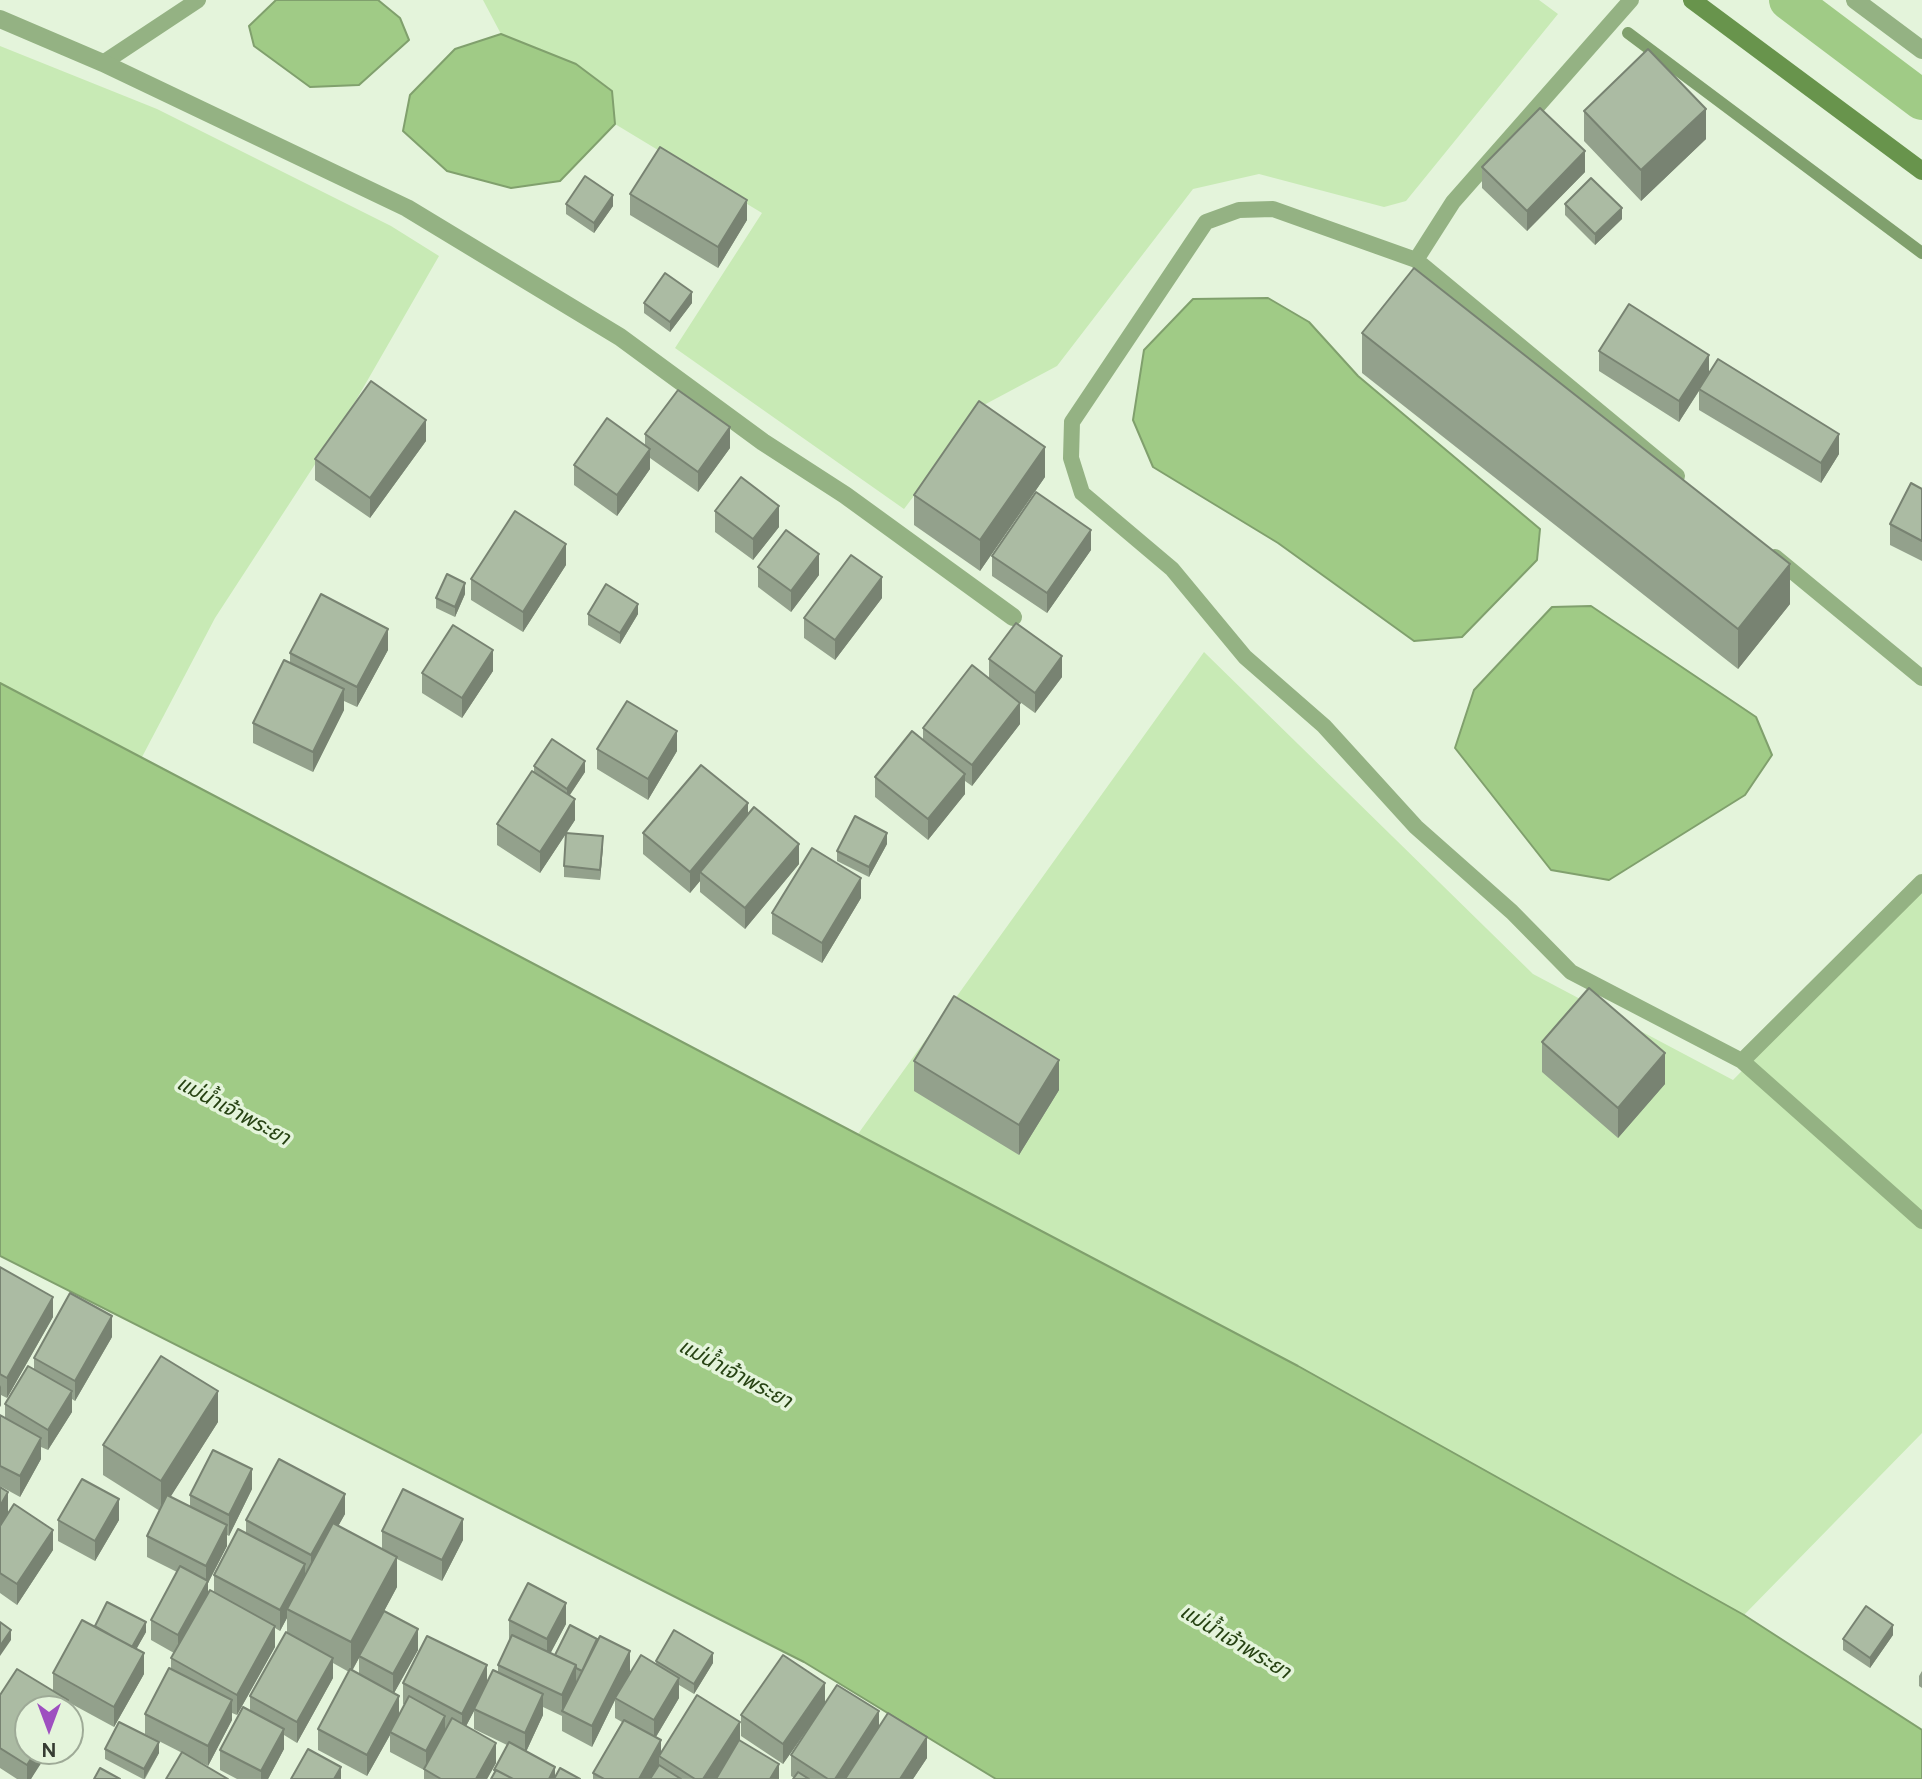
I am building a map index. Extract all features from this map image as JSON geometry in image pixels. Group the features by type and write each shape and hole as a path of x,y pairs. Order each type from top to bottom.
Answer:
{"main road":[{"path":"1692,0 1922,171"}],"street":[{"path":"1855,0 1922,50"},
{"path":"0,19 103,63 407,208 609,330 763,442 845,495 1013,617"}],"lane":[{"path":"103,63 198,0"},
{"path":"1416,260 1453,202 1631,0"},
{"path":"1685,482 1416,260 1273,209 1239,210 1206,222 1072,422 1071,458 1082,493 1172,569 1245,657 1324,726 1416,827 1512,912 1571,972 1742,1061 1922,1222"},
{"path":"1760,545 1922,678"},
{"path":"1742,1061 1922,882"}],"shaded area":[{"path":"483,0 1539,0 1558,14 1406,201 1384,207 1259,174 1193,189 1057,366 982,406 904,509 675,348 762,213 615,124 612,90 576,64 501,34"},
{"path":"0,46 157,109 391,226 439,256 351,409 215,618 142,757 0,683"},
{"path":"1204,652 1533,974 1733,1080 1922,887 1922,1433 1744,1615 1298,1366 858,1134"}],"water":[{"path":"276,0 378,0 400,18 409,40 359,85 310,87 254,46 249,26"},
{"path":"501,34 576,64 612,91 615,124 560,181 511,188 447,171 403,131 410,95 455,49"},
{"path":"1268,298 1309,322 1358,376 1540,529 1537,560 1462,637 1414,641 1278,543 1153,467 1133,420 1144,350 1193,299"},
{"path":"1591,606 1756,717 1772,755 1745,795 1609,880 1551,870 1455,748 1474,690 1552,607"},
{"name":"แม่น้ำเจ้าพระยา","path":"0,683 1298,1366 1744,1615 1922,1730 1922,1779 996,1779 804,1662 0,1256"}],"building":[{"path":"1648,49 1706,109 1641,170 1584,111"},
{"path":"1540,108 1585,151 1527,211 1482,167"},
{"path":"660,147 747,200 718,247 630,194"},
{"path":"585,176 613,195 594,223 566,204"},
{"path":"1591,178 1622,208 1595,234 1565,204"},
{"path":"1414,268 1790,564 1738,629 1362,333"},
{"path":"665,273 692,292 670,322 644,303"},
{"path":"1629,304 1709,355 1679,401 1599,351"},
{"path":"1718,359 1839,434 1821,463 1699,389"},
{"path":"371,381 426,420 370,498 315,459"},
{"path":"678,390 730,427 698,472 645,434"},
{"path":"979,401 1045,447 980,540 914,495"},
{"path":"607,418 650,449 617,495 574,465"},
{"path":"741,477 779,506 753,539 715,511"},
{"path":"1911,483 1922,489 1922,541 1890,524"},
{"path":"1036,492 1091,530 1047,593 992,556"},
{"path":"515,511 566,544 523,612 471,579"},
{"path":"786,530 819,554 791,591 758,567"},
{"path":"851,555 882,577 835,640 804,618"},
{"path":"447,574 465,583 455,607 436,598"},
{"path":"606,584 638,604 620,633 588,614"},
{"path":"321,594 388,629 357,687 290,653"},
{"path":"1016,623 1062,656 1035,693 989,659"},
{"path":"453,625 493,650 462,698 422,673"},
{"path":"284,660 344,689 313,752 253,723"},
{"path":"972,665 1020,703 972,765 923,728"},
{"path":"627,701 677,731 648,779 597,749"},
{"path":"912,731 965,774 928,819 875,777"},
{"path":"552,739 585,761 567,789 534,766"},
{"path":"701,765 748,803 690,872 643,833"},
{"path":"532,771 575,799 540,852 497,824"},
{"path":"754,807 799,844 745,908 700,872"},
{"path":"855,816 887,833 869,867 837,851"},
{"path":"566,833 603,836 600,870 564,866"},
{"path":"812,848 861,878 822,943 772,913"},
{"path":"1589,988 1665,1053 1618,1108 1542,1042"},
{"path":"954,996 1059,1060 1019,1125 914,1061"},
{"path":"0,1267 53,1297 7,1378 0,1374"},
{"path":"70,1293 112,1316 75,1381 34,1358"},
{"path":"161,1356 218,1391 161,1481 103,1445"},
{"path":"28,1366 72,1391 48,1430 5,1404"},
{"path":"0,1415 41,1438 20,1476 0,1466"},
{"path":"213,1450 252,1469 229,1515 190,1495"},
{"path":"279,1459 345,1494 311,1555 246,1520"},
{"path":"82,1479 119,1499 95,1541 58,1520"},
{"path":"0,1487 8,1492 0,1506"},
{"path":"403,1489 463,1519 442,1560 382,1531"},
{"path":"167,1495 227,1525 206,1566 147,1536"},
{"path":"14,1504 53,1530 17,1584 0,1573 0,1526"},
{"path":"333,1523 397,1557 351,1642 287,1609"},
{"path":"238,1529 305,1564 280,1610 214,1575"},
{"path":"180,1566 208,1581 178,1635 151,1620"},
{"path":"528,1583 566,1603 547,1639 509,1620"},
{"path":"210,1590 275,1626 237,1695 171,1658"},
{"path":"107,1602 146,1622 132,1647 95,1626"},
{"path":"1866,1606 1893,1625 1870,1658 1843,1639"},
{"path":"384,1611 418,1629 393,1674 359,1656"},
{"path":"82,1620 144,1653 114,1707 53,1673"},
{"path":"0,1622 11,1630 0,1646"},
{"path":"570,1625 597,1639 582,1671 576,1668 576,1665 555,1655"},
{"path":"674,1630 713,1653 694,1684 656,1661"},
{"path":"286,1632 333,1658 297,1722 250,1696"},
{"path":"512,1635 576,1665 562,1695 498,1665"},
{"path":"427,1636 487,1665 462,1714 403,1683"},
{"path":"600,1636 630,1651 592,1726 562,1711"},
{"path":"641,1655 679,1678 654,1720 615,1698"},
{"path":"783,1655 825,1683 783,1744 741,1715"},
{"path":"169,1668 232,1700 208,1746 145,1714"},
{"path":"17,1669 60,1695 14,1695 14,1757 0,1748 0,1695"},
{"path":"350,1669 399,1696 367,1755 318,1729"},
{"path":"493,1670 543,1694 525,1733 474,1709"},
{"path":"837,1685 879,1711 835,1779 828,1779 791,1755"},
{"path":"697,1695 740,1722 703,1779 695,1779 659,1756"},
{"path":"409,1696 445,1716 426,1751 390,1732"},
{"path":"243,1707 284,1729 261,1771 220,1750"},
{"path":"888,1713 927,1737 900,1779 845,1779"},
{"path":"452,1718 496,1743 476,1779 441,1779 424,1769"},
{"path":"624,1720 661,1740 639,1779 604,1779 593,1773"},
{"path":"119,1722 159,1742 144,1769 105,1749"},
{"path":"739,1740 779,1764 770,1779 716,1779"},
{"path":"509,1742 555,1767 549,1779 513,1779 494,1770"},
{"path":"308,1749 341,1767 334,1779 291,1779"},
{"path":"182,1752 228,1779 166,1779"},
{"path":"659,1765 681,1779 650,1779"},
{"path":"100,1768 120,1779 94,1779"},
{"path":"560,1768 580,1779 554,1779"},
{"path":"496,1770 513,1779 491,1779"},
{"path":"798,1772 809,1779 793,1779"}],"waterway":[{"path":"1789,0 1922,100"},
{"path":"1628,33 1922,253"}]}
